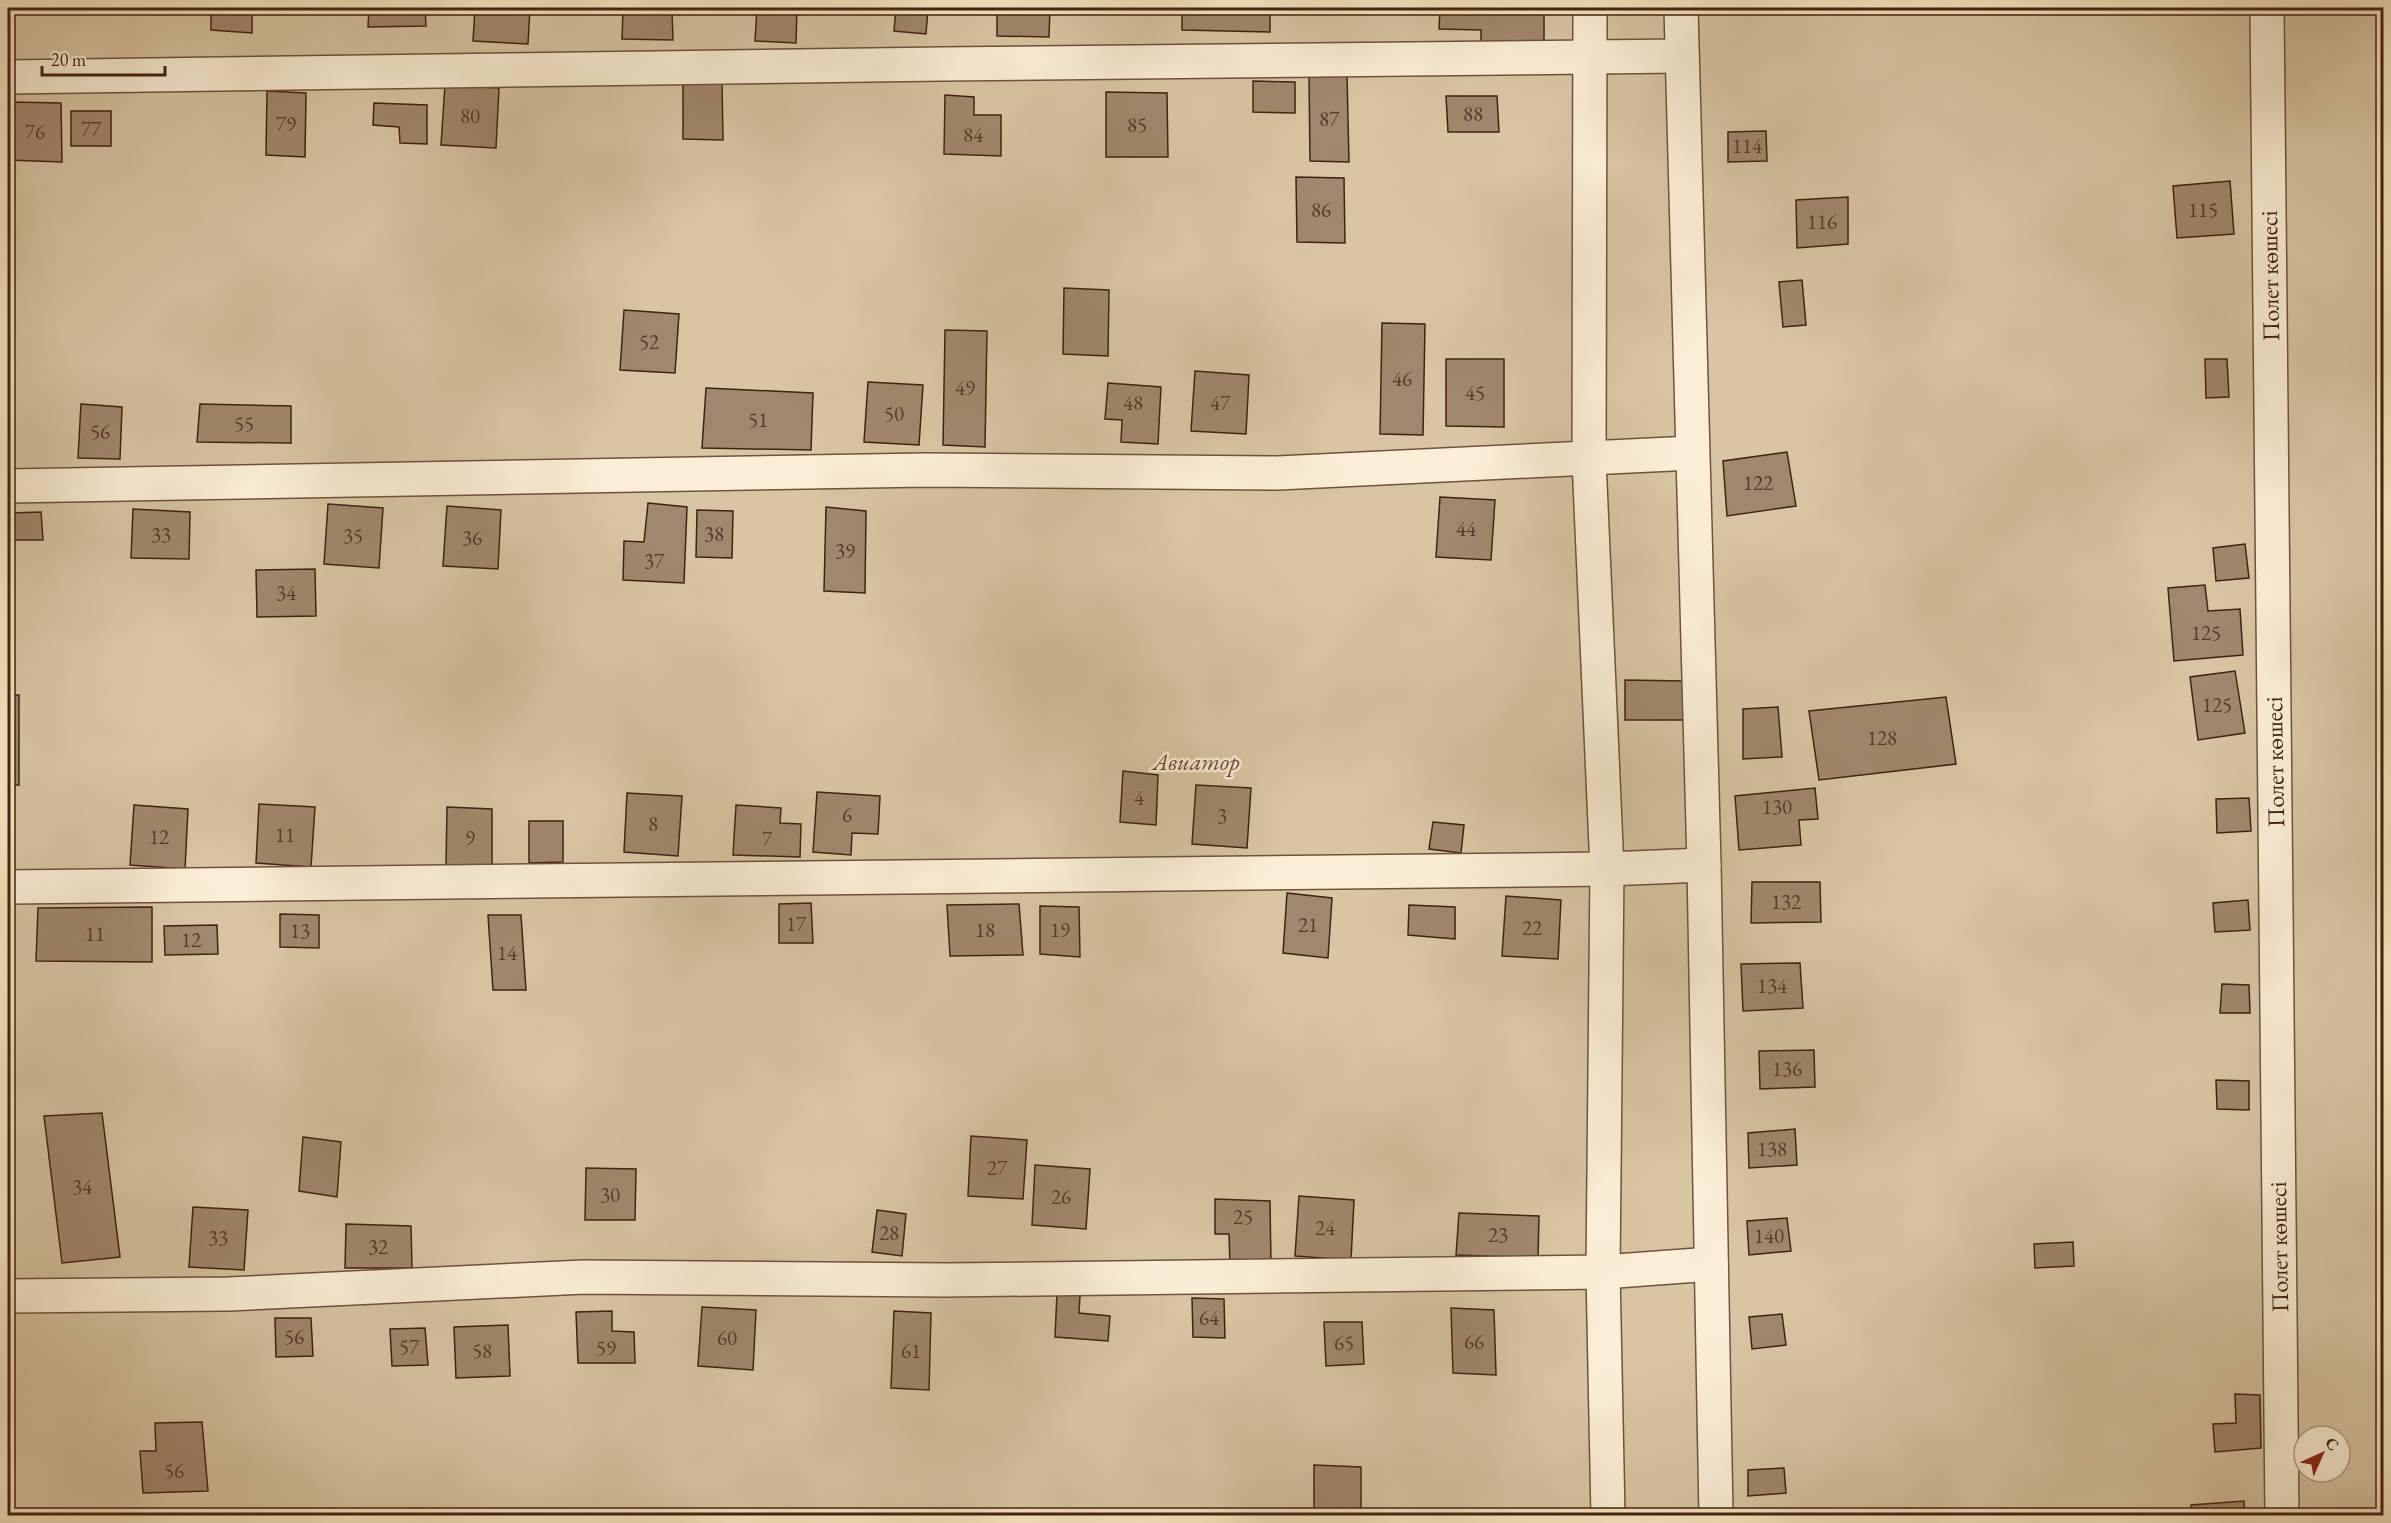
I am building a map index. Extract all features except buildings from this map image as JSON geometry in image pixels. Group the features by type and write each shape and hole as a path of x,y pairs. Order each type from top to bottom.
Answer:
{"street":[{"path":"1590,8 1590,460 1607,869 1603,1272 1608,1515"},
{"path":"1681,8 1704,866 1716,1515"},
{"name":"Полет көшесі","path":"2267,8 2282,1515"},
{"path":"8,77 942,64 1682,57"},
{"path":"8,486 925,470 1278,473 1590,460 1692,453"},
{"path":"8,887 1704,866"},
{"path":"8,1296 228,1294 584,1277 946,1281 1603,1272 1711,1264"}],"green space":[{"name":"Авиатор","path":"8,8 2383,8 2383,1515 8,1515"}]}
